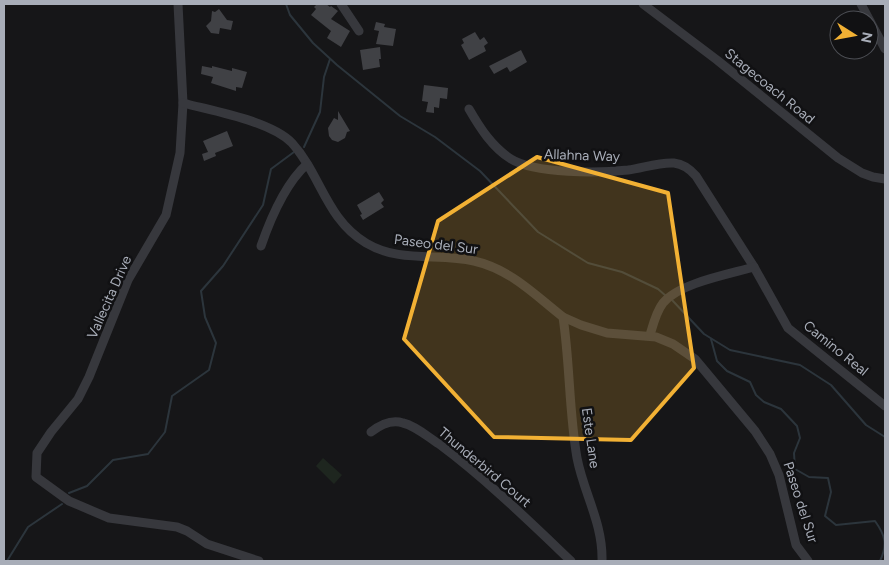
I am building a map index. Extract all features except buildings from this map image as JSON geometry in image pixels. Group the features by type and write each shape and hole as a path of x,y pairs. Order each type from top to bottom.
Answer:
{"street":[{"name":"Vallecita Drive","path":"178,4 183,103 180,154 166,215 128,280 89,377 78,399 51,432 37,453 36,477 69,501 109,518 178,527 207,544 259,561"},
{"path":"341,4 359,30"},
{"name":"Stagecoach Road","path":"643,4 717,60 844,162 867,175 885,179"},
{"path":"862,4 885,49"},
{"name":"Paseo del Sur","path":"183,103 263,124 291,142 307,164 325,198 341,221 353,234 366,243 394,254 466,259 491,266 512,276 563,317 607,333 650,335 668,341 695,359 759,437 776,468 796,545 808,561"},
{"name":"Allahna Way","path":"469,109 484,133 496,147 509,158 522,164 587,172 614,171 667,163 687,167 698,179 754,267"},
{"path":"262,246 268,228 284,196 296,176 307,164"},
{"path":"650,335 658,310 669,297 701,282 754,267"},
{"name":"Camino Real","path":"754,267 788,328 885,406"},
{"name":"Este Lane","path":"563,317 577,457 599,528 602,561"},
{"name":"Thunderbird Court","path":"371,432 383,424 396,422 410,426 422,433 463,463 571,561"}],"highlighted area":[{"path":"537,157 668,193 694,368 631,440 494,437 404,339 438,221"}],"shaded area":[{"path":"323,458 342,475 334,484 316,466"}],"waterway":[{"path":"286,4 290,15 313,43 337,65 400,116 435,137 480,171 538,232 588,263 622,272 658,289 666,296"},
{"path":"304,147 320,112 324,77 330,59"},
{"path":"69,493 87,486 113,460 148,454 165,432 172,396 209,370 216,343 205,317 201,291 223,266 263,205 271,169 294,152"},
{"path":"672,300 704,334 730,350 800,365 831,385 866,425 885,437"},
{"path":"711,339 717,361 727,371 750,382 756,395 764,402 781,409 797,426 800,438 794,453 795,469 809,477 828,478 831,492 825,516 836,525 875,521 881,531 885,545 880,561"},
{"path":"7,561 28,527 62,504"}]}
